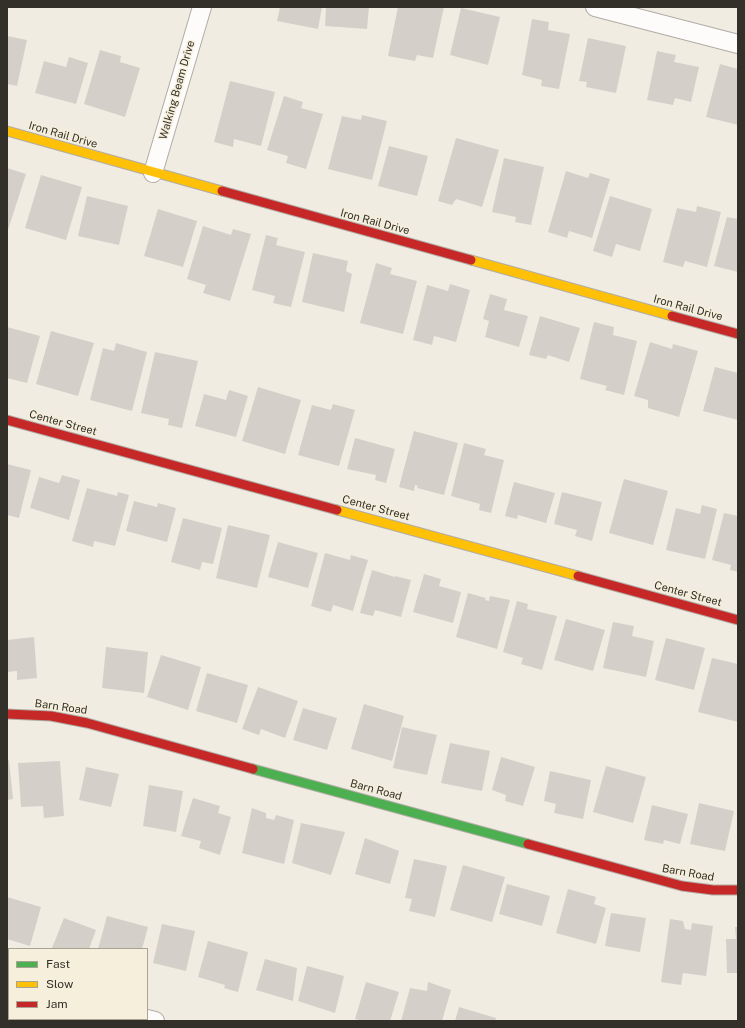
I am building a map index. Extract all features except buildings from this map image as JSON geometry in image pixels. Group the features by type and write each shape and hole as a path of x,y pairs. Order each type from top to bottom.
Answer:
{"street":[{"name":"Walking Beam Drive","path":"153,173 202,7"},
{"path":"595,7 738,44"},
{"name":"Iron Rail Drive","path":"7,131 153,173 738,334"},
{"name":"Center Street","path":"7,420 738,620"},
{"name":"Barn Road","path":"7,714 51,716 87,723 682,886 713,890 738,890"}],"traffic: fast":[{"path":"253,769 528,844"}],"traffic: slow":[{"path":"7,131 222,191"},
{"path":"471,260 672,316"},
{"path":"337,510 578,576"}],"traffic: jam":[{"path":"222,191 471,260"},
{"path":"672,316 738,334"},
{"path":"7,420 337,510"},
{"path":"578,576 738,620"},
{"path":"7,714 51,716 87,723 253,769"},
{"path":"528,844 682,886 713,890 738,890"}]}
